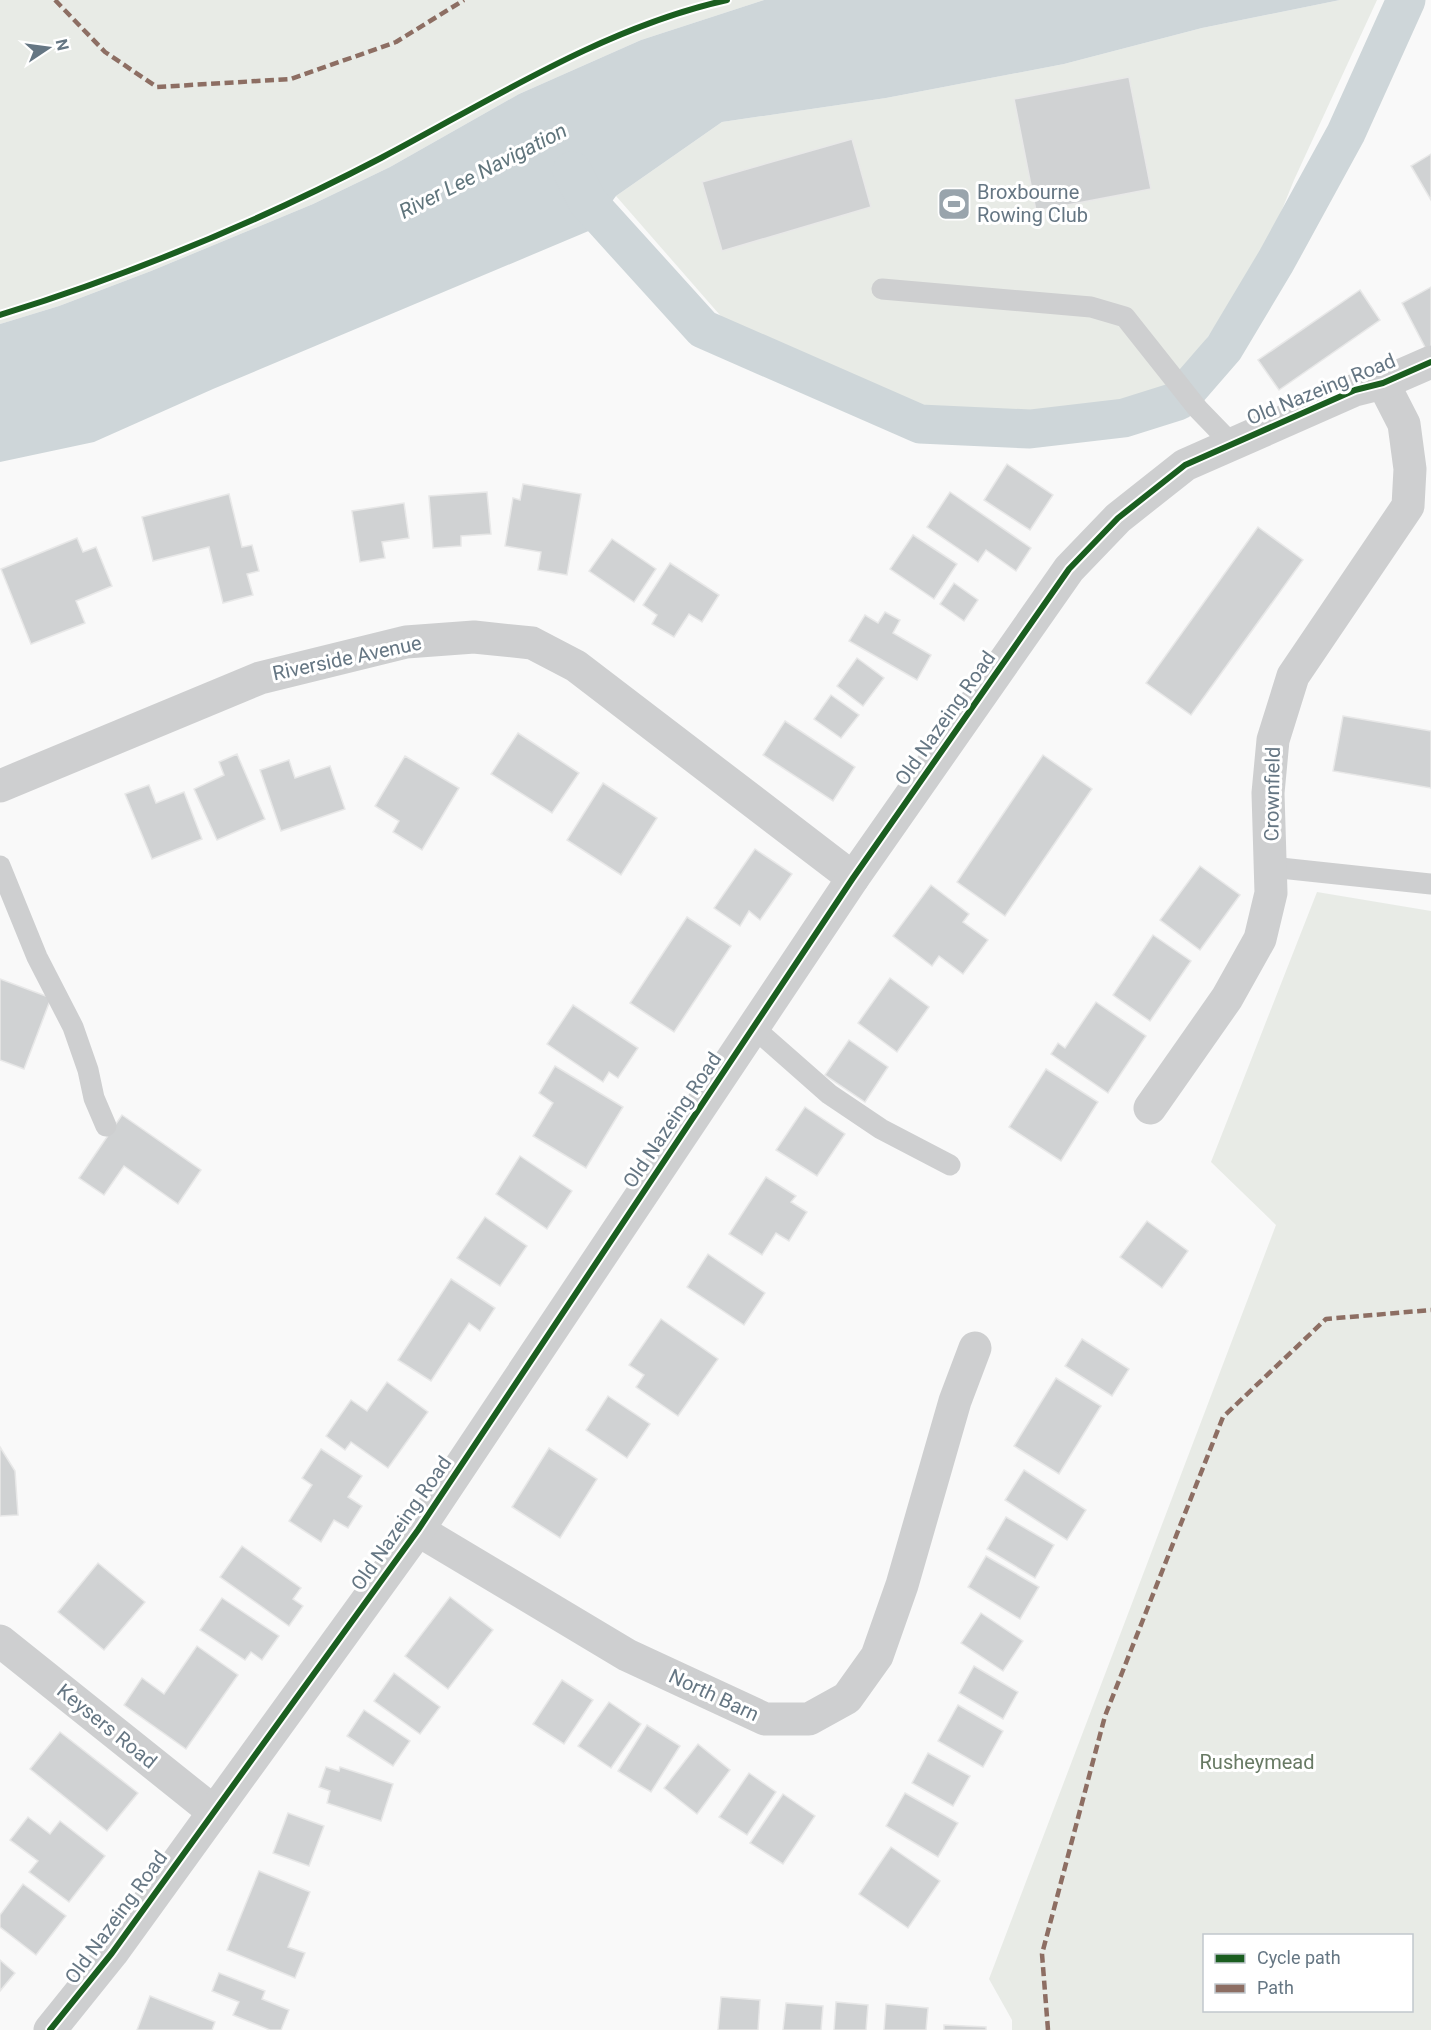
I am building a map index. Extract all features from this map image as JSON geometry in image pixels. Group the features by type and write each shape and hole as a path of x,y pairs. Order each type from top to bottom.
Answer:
{"street":[{"name":"Old Nazeing Road","path":"50,2030 112,1953 418,1530 853,878 1069,568 1118,518 1185,465 1230,442 1355,390 1383,383 1431,362"},
{"name":"Crownfield","path":"1150,1108 1227,998 1260,939 1271,893 1268,793 1273,740 1293,676 1408,506 1410,469 1404,424 1383,383"},
{"name":"Riverside Avenue","path":"0,786 260,678 406,642 474,637 532,643 576,666 853,878"},
{"name":"North Barn","path":"418,1530 627,1655 765,1719 809,1719 848,1698 877,1656 902,1585 955,1401 975,1348"},
{"name":"Keysers Road","path":"0,1641 214,1812"}],"lane":[{"path":"882,290 1091,307 1125,317 1198,409 1230,442"},
{"path":"0,866 37,957 73,1027 88,1070 94,1098 106,1126"},
{"path":"1271,867 1431,884"},
{"path":"753,1028 830,1094 881,1129 950,1165"}],"green space":[{"path":"0,0 764,0 641,40 519,94 390,167 313,204 151,271 59,306 0,324"},
{"name":"Broxbourne Rowing Club","path":"1340,0 1377,0 1294,180 1264,254 1171,391 1111,410 1036,415 953,414 879,396 726,322 616,196 722,122 886,98 1064,64 1202,28"},
{"name":"Rusheymead","path":"1317,892 1431,911 1431,2030 1012,2030 1012,2020 989,1979 1276,1225 1211,1162"}],"water":[{"name":"River Lee Navigation","path":"764,0 1340,0 1202,28 1064,64 886,98 722,122 616,196 591,230 213,389 94,442 0,462 0,324 59,306 151,271 313,204 390,167 519,94 641,40"}],"building":[{"path":"1129,77 1151,189 1036,211 1014,99"},
{"path":"852,139 871,207 722,251 702,182"},
{"path":"1431,154 1431,200 1411,166"},
{"path":"1431,287 1431,346 1426,349 1402,303"},
{"path":"1360,290 1380,320 1279,390 1258,360"},
{"path":"1007,464 1053,495 1030,530 984,500"},
{"path":"523,484 581,494 567,575 538,570 541,552 505,546 513,498 520,500"},
{"path":"487,492 491,534 461,536 461,546 433,548 429,496"},
{"path":"950,492 1031,548 1016,571 986,550 978,562 927,527"},
{"path":"229,494 242,547 252,545 259,571 247,574 253,595 223,603 209,547 153,561 142,517"},
{"path":"404,503 409,538 382,542 385,558 360,562 352,511"},
{"path":"1258,527 1303,560 1191,715 1146,683"},
{"path":"913,535 957,564 934,599 890,569"},
{"path":"77,538 83,552 96,547 112,586 76,601 85,623 31,644 1,569"},
{"path":"612,539 656,569 634,602 589,571"},
{"path":"670,563 719,595 702,622 689,614 674,637 652,624 657,615 643,605"},
{"path":"954,583 978,600 964,621 940,604"},
{"path":"885,612 900,620 893,633 931,655 917,680 849,641 865,615 878,623"},
{"path":"857,658 884,678 863,706 837,686"},
{"path":"831,695 859,715 841,738 814,719"},
{"path":"1343,716 1431,731 1431,788 1333,771"},
{"path":"785,721 855,767 833,801 763,755"},
{"path":"518,733 579,773 552,813 491,774"},
{"path":"237,754 265,819 217,840 194,789 224,775 219,762"},
{"path":"1043,755 1092,789 1005,916 957,882"},
{"path":"405,756 459,788 422,850 393,832 399,821 375,806"},
{"path":"289,760 295,778 330,766 345,809 281,831 260,770"},
{"path":"603,783 657,818 621,875 567,840"},
{"path":"149,785 156,803 184,792 202,839 152,859 125,794"},
{"path":"755,849 792,874 760,920 749,911 740,926 714,908"},
{"path":"1200,866 1240,895 1200,950 1160,920"},
{"path":"931,885 969,914 963,922 988,940 963,974 939,956 932,966 893,936"},
{"path":"687,917 731,946 674,1032 630,1003"},
{"path":"1153,935 1191,961 1150,1021 1113,995"},
{"path":"890,978 929,1007 897,1052 858,1023"},
{"path":"0,979 51,998 24,1069 0,1060"},
{"path":"1096,1002 1146,1036 1108,1093 1051,1054 1058,1043 1065,1048"},
{"path":"573,1005 638,1048 618,1078 609,1072 603,1082 547,1044"},
{"path":"849,1040 888,1067 865,1102 825,1075"},
{"path":"555,1066 623,1107 586,1168 533,1136 553,1103 539,1093"},
{"path":"1046,1069 1098,1102 1061,1161 1009,1127"},
{"path":"805,1107 845,1134 817,1176 776,1150"},
{"path":"122,1115 201,1170 178,1204 124,1166 104,1195 79,1178"},
{"path":"520,1156 572,1191 547,1229 496,1194"},
{"path":"766,1177 796,1196 791,1202 807,1212 789,1241 776,1233 762,1255 729,1234"},
{"path":"485,1217 527,1246 500,1286 457,1258"},
{"path":"1147,1221 1188,1251 1162,1288 1120,1257"},
{"path":"708,1254 765,1293 744,1325 687,1287"},
{"path":"451,1279 495,1308 480,1331 469,1323 431,1381 398,1360"},
{"path":"661,1319 718,1359 678,1416 636,1387 644,1375 629,1365"},
{"path":"1082,1339 1129,1369 1112,1396 1065,1366"},
{"path":"1056,1378 1101,1406 1059,1474 1014,1446"},
{"path":"387,1382 428,1412 388,1468 351,1442 345,1450 326,1436 351,1400 367,1411"},
{"path":"608,1396 650,1424 627,1458 586,1430"},
{"path":"0,1447 15,1471 18,1515 0,1516"},
{"path":"549,1448 597,1479 560,1538 512,1507"},
{"path":"321,1449 362,1476 348,1497 362,1506 348,1528 334,1520 321,1542 289,1521 312,1485 302,1478"},
{"path":"1024,1470 1086,1510 1067,1540 1005,1500"},
{"path":"1006,1517 1054,1545 1035,1578 987,1549"},
{"path":"242,1546 301,1588 293,1599 303,1606 289,1626 220,1577"},
{"path":"986,1556 1039,1587 1020,1619 968,1587"},
{"path":"98,1563 145,1602 104,1650 58,1612"},
{"path":"450,1597 493,1630 448,1689 405,1656"},
{"path":"222,1598 279,1636 262,1660 251,1652 245,1660 200,1630"},
{"path":"981,1613 1023,1641 1003,1671 961,1643"},
{"path":"197,1646 238,1675 186,1749 124,1705 142,1678 164,1694"},
{"path":"974,1666 1018,1692 1003,1719 959,1693"},
{"path":"394,1673 440,1707 420,1734 374,1701"},
{"path":"562,1680 593,1700 564,1744 533,1724"},
{"path":"609,1702 641,1724 611,1768 578,1746"},
{"path":"958,1705 1003,1731 983,1767 938,1741"},
{"path":"364,1710 410,1741 393,1766 347,1736"},
{"path":"647,1725 680,1746 651,1792 618,1771"},
{"path":"60,1732 138,1793 107,1831 30,1769"},
{"path":"698,1744 730,1770 697,1814 664,1788"},
{"path":"928,1753 970,1776 953,1806 912,1783"},
{"path":"326,1767 339,1771 340,1767 393,1784 381,1821 327,1803 330,1791 319,1787"},
{"path":"749,1773 776,1792 747,1835 719,1817"},
{"path":"905,1793 958,1823 938,1857 886,1826"},
{"path":"783,1794 815,1816 783,1864 750,1843"},
{"path":"288,1813 324,1826 309,1866 273,1853"},
{"path":"28,1817 50,1834 60,1821 105,1856 69,1902 29,1872 38,1861 10,1840"},
{"path":"891,1847 940,1881 908,1928 859,1894"},
{"path":"259,1871 310,1892 288,1947 305,1953 295,1978 227,1950"},
{"path":"23,1884 66,1916 36,1955 0,1927 0,1915"},
{"path":"0,1960 15,1973 0,1991"},
{"path":"219,1973 265,1991 262,1999 289,2010 281,2030 270,2030 233,2015 239,2002 212,1991"},
{"path":"150,1996 215,2022 212,2030 137,2030"},
{"path":"721,1997 760,2000 758,2030 718,2030"},
{"path":"836,2002 868,2005 866,2030 834,2030"},
{"path":"786,2003 823,2006 821,2030 783,2030"},
{"path":"886,2004 928,2008 926,2030 884,2030"},
{"path":"944,2025 986,2027 986,2030 944,2030"}],"waterway":[{"path":"572,171 587,201 703,329 920,424 1030,429 1124,418 1178,401 1224,348 1276,261 1346,133 1406,0"}],"marked path":[{"path":"55,0 105,52 157,87 291,79 396,42 464,0"},
{"path":"1048,2030 1042,1954 1105,1716 1223,1417 1326,1319 1431,1310"}],"cycle path":[{"path":"0,315 97,282 194,245 336,181 550,67 593,47 682,12 727,0"},
{"path":"50,2030 112,1953 418,1530 853,878 1069,569 1118,518 1185,465 1355,390 1383,383 1431,362"}],"place":[{"name":"Broxbourne Rowing Club","path":"954,204"}]}
